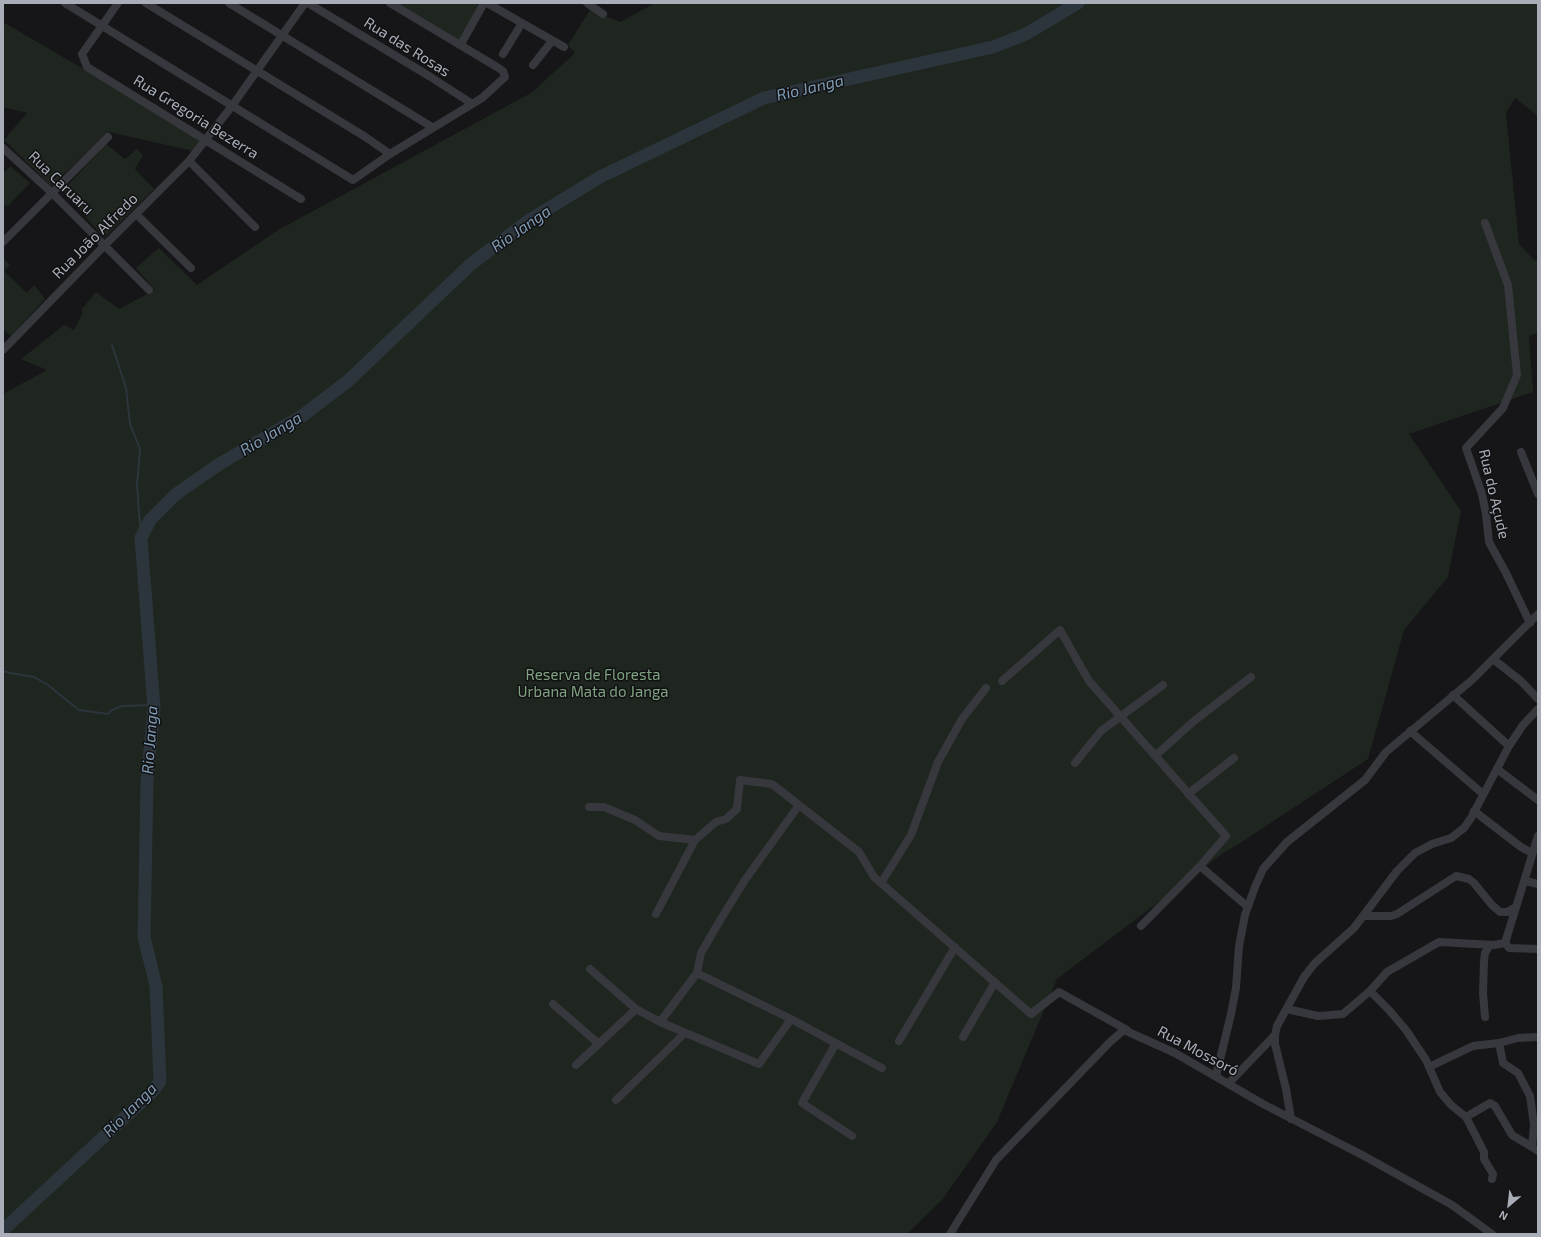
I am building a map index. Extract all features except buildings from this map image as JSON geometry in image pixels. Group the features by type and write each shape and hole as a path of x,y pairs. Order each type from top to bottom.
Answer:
{"street":[{"path":"65,3 353,180 432,127 482,98 502,81 505,74 497,67 461,44 390,3"},
{"path":"102,25 118,3"},
{"path":"146,3 257,70 390,154"},
{"path":"229,3 432,127"},
{"name":"Rua João Alfredo","path":"3,350 189,161 232,106 282,34 306,3"},
{"name":"Rua das Rosas","path":"306,3 429,76 471,103"},
{"path":"461,44 486,3 564,47"},
{"path":"587,3 603,14"},
{"path":"503,54 522,23"},
{"name":"Rua Gregoria Bezerra","path":"102,25 82,54 87,67 301,199"},
{"path":"533,65 552,40"},
{"path":"3,242 51,192 108,137"},
{"name":"Rua Caruaru","path":"3,148 51,192 149,290"},
{"path":"189,161 255,227"},
{"path":"136,214 191,268"},
{"name":"Rua do Açude","path":"1484,224 1508,285 1517,375 1503,408 1466,448 1482,494 1489,542 1530,623"},
{"path":"1521,452 1538,494"},
{"path":"1216,1076 1236,988 1239,946 1248,907 1263,869 1287,842 1365,780 1386,752 1472,680 1538,614"},
{"path":"1002,681 1060,630 1089,682 1226,836 1200,866 1141,926"},
{"path":"1493,659 1521,681 1538,699"},
{"path":"1155,756 1194,721 1251,677"},
{"path":"1075,763 1101,731 1163,685"},
{"path":"881,883 911,834 938,762 962,719 986,688"},
{"path":"1453,695 1509,746"},
{"path":"1229,1083 1275,1035 1287,1009 1309,969 1354,928 1397,871 1415,853 1432,844 1456,836 1464,828 1509,746 1523,725 1538,709"},
{"path":"1410,731 1483,794"},
{"path":"1188,794 1234,758"},
{"path":"1497,769 1538,800"},
{"path":"656,914 695,840 716,822 726,818 737,809 740,780 772,784 859,852 874,877 995,982 964,1037"},
{"path":"660,1022 697,973 701,953 745,880 799,805"},
{"path":"589,807 604,807 635,820 659,836 695,840"},
{"path":"1474,811 1520,847 1532,853"},
{"path":"1505,943 1538,836"},
{"path":"1200,866 1248,907"},
{"path":"1363,916 1391,916 1397,914 1456,876 1469,878 1500,912 1507,912 1516,907"},
{"path":"1525,881 1538,884"},
{"path":"1287,1009 1318,1016 1343,1014 1370,991 1387,972 1439,942 1490,945 1505,943"},
{"path":"1505,943 1509,948 1538,949"},
{"path":"1485,1018 1483,993 1484,961 1485,953 1490,945"},
{"path":"899,1041 954,947"},
{"path":"590,969 636,1009 660,1022 760,1064 791,1019"},
{"path":"697,973 791,1019 882,1068"},
{"name":"Rua Mossoró","path":"995,982 1031,1014 1059,992 1127,1030 1175,1053 1291,1119 1364,1156 1452,1205 1492,1234"},
{"path":"1370,991 1399,1020 1420,1049 1440,1092 1451,1105 1466,1117 1484,1152 1484,1159 1493,1174 1492,1179"},
{"path":"553,1004 599,1044"},
{"path":"576,1065 636,1009"},
{"path":"950,1234 988,1171 1001,1154 1117,1034 1127,1030"},
{"path":"616,1100 685,1033"},
{"path":"1275,1035 1275,1044 1286,1089 1291,1119"},
{"path":"1429,1067 1473,1046 1499,1043 1506,1040 1538,1037"},
{"path":"836,1043 802,1104 852,1136"},
{"path":"1499,1043 1503,1063 1518,1073 1530,1096 1534,1125 1535,1149"},
{"path":"1466,1117 1490,1103 1495,1106 1512,1135 1535,1149"}],"green space":[{"path":"397,3 476,3 478,5 460,40"},
{"name":"Reserva de Floresta Urbana Mata do Janga","path":"655,3 1538,3 1538,116 1515,98 1506,113 1519,244 1535,261 1538,260 1538,333 1529,336 1533,392 1409,434 1461,511 1448,577 1404,630 1368,759 1226,851 1057,979 997,1122 942,1200 907,1234 3,1234 3,394 47,370 21,359 64,325 74,330 82,314 82,309 96,292 119,309 155,290 136,268 159,248 197,285 278,230 531,93 575,53 568,45 590,10 620,22"},
{"path":"3,22 201,141 193,151 109,132 51,186 4,140 27,113 3,107"},
{"path":"106,144 125,159 137,149 143,155 135,169 154,189 104,238 63,190"},
{"path":"10,166 30,183 8,206 3,205 3,171 5,172"},
{"path":"3,258 10,265 4,271 27,293 34,285 45,299 11,336 3,329"}],"waterway":[{"name":"Rio Janga","path":"3,1230 152,1092 160,1081 156,986 144,937 147,782 154,708 141,538 150,520 176,494 221,463 302,416 348,381 471,264 531,219 600,177 764,98 993,47 1026,34 1078,3"},
{"path":"112,345 126,388 130,424 140,449 137,485 141,538"},
{"path":"3,671 34,677 48,685 79,710 108,714 112,710 122,706 154,705"}]}
